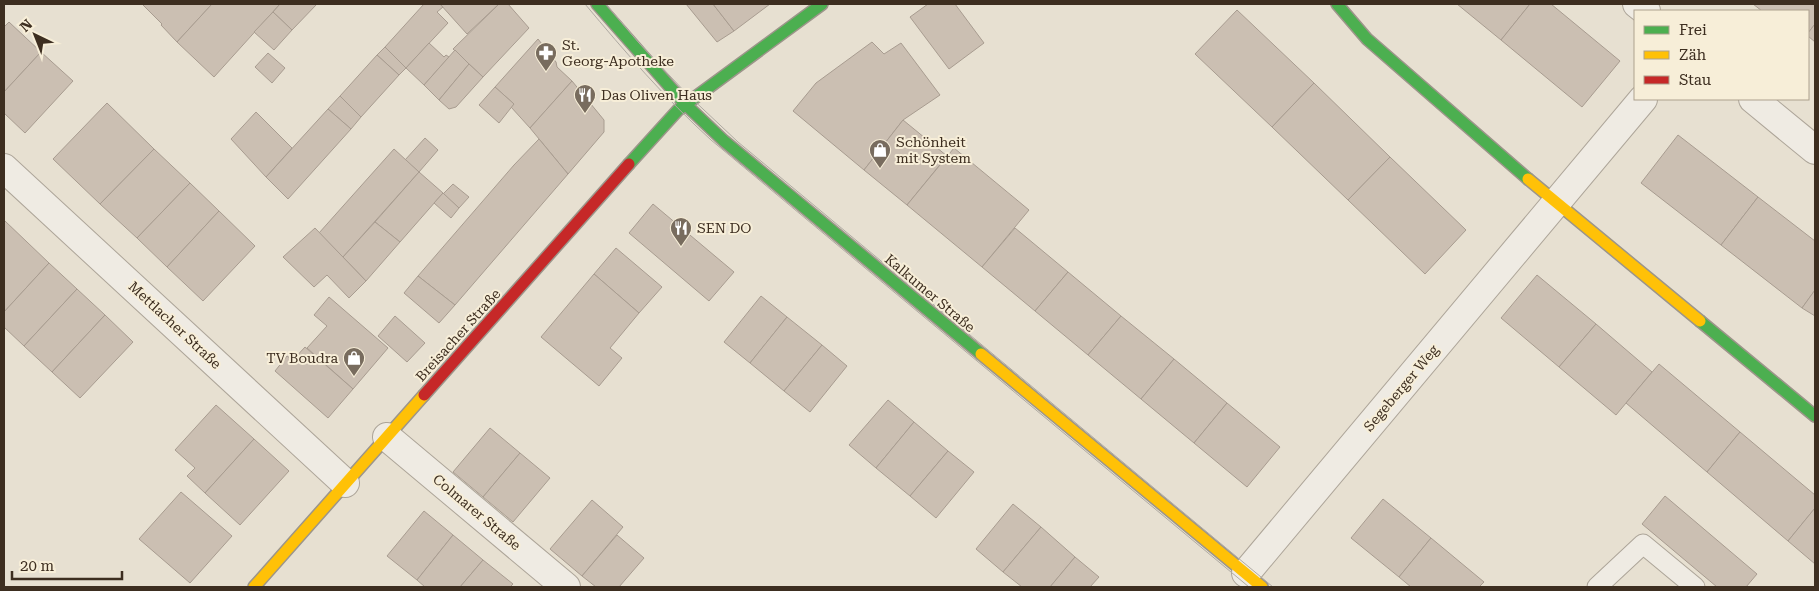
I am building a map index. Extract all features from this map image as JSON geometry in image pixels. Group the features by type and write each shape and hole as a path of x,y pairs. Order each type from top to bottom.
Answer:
{"street":[{"name":"Kalkumer Straße","path":"597,4 685,104 724,141 1254,580"},
{"name":"Breisacher Straße","path":"254,587 685,104 822,4"},
{"path":"1336,4 1367,39 1556,202 1815,416"},
{"name":"Segeberger Weg","path":"1254,580 1556,202 1642,100"},
{"path":"1754,100 1815,150"},
{"name":"Mettlacher Straße","path":"4,168 345,483"},
{"name":"Colmarer Straße","path":"387,437 566,587"}],"lane":[{"path":"1597,587 1643,544 1694,587"}],"building":[{"path":"142,4 212,4 177,42"},
{"path":"212,4 280,4 214,77 177,42"},
{"path":"280,4 317,4 292,30 273,12"},
{"path":"424,4 440,4 443,7 437,12 448,23 406,68 385,47"},
{"path":"440,4 499,4 467,34"},
{"path":"499,4 508,4 529,28 483,77 453,49"},
{"path":"686,4 713,4 734,31 717,42"},
{"path":"713,4 770,4 734,31"},
{"path":"928,4 955,4 984,43 949,69 910,17"},
{"path":"1457,4 1530,4 1501,40"},
{"path":"1530,4 1551,4 1620,61 1582,107 1501,40"},
{"path":"1753,4 1815,4 1815,24 1809,32 1809,10 1761,10"},
{"path":"1237,10 1314,83 1272,127 1195,54"},
{"path":"273,12 292,30 274,50 254,32"},
{"path":"9,22 41,52 4,92 4,27"},
{"path":"1815,24 1815,42 1809,37 1809,32"},
{"path":"538,39 556,62 557,67 572,81 530,128 511,107 514,104 495,87"},
{"path":"872,42 884,54 901,43 940,95 903,120 864,170 793,111 816,83"},
{"path":"429,43 444,57 446,55 449,57 424,85 406,68"},
{"path":"385,47 406,68 399,75 377,55"},
{"path":"455,50 469,64 439,100 424,85"},
{"path":"41,52 73,81 25,133 4,113 4,92"},
{"path":"268,53 285,68 272,83 255,67"},
{"path":"377,55 399,75 361,117 340,96"},
{"path":"469,64 483,77 456,107 449,109 439,100"},
{"path":"572,81 604,120 604,132 568,174 530,128"},
{"path":"1314,83 1390,157 1348,200 1272,127"},
{"path":"495,87 514,104 499,123 479,105"},
{"path":"340,96 361,117 351,129 328,109"},
{"path":"107,103 154,149 100,204 53,159"},
{"path":"328,109 351,129 288,199 266,177"},
{"path":"256,112 292,148 266,177 231,139"},
{"path":"903,120 947,156 907,205 864,170"},
{"path":"1678,135 1758,197 1721,245 1641,183"},
{"path":"425,138 438,150 419,172 405,160"},
{"path":"539,139 568,174 455,305 418,276 514,165"},
{"path":"954,148 1029,210 982,267 907,205"},
{"path":"154,149 190,183 137,238 100,204"},
{"path":"394,149 419,172 343,257 319,233"},
{"path":"1390,157 1466,230 1425,274 1348,200"},
{"path":"419,172 443,193 400,242 375,222"},
{"path":"190,183 219,211 167,267 137,238"},
{"path":"453,184 469,197 459,208 443,194"},
{"path":"443,193 459,208 451,218 434,203"},
{"path":"1758,197 1815,241 1815,290 1802,308 1721,245"},
{"path":"653,204 734,272 709,301 629,233"},
{"path":"219,211 255,246 203,301 167,267"},
{"path":"4,222 49,263 4,312"},
{"path":"375,222 400,242 366,281 343,257"},
{"path":"315,228 366,281 349,298 327,275 314,287 283,257"},
{"path":"1015,228 1068,272 1035,311 982,267"},
{"path":"616,248 662,287 639,313 594,274"},
{"path":"49,263 77,289 24,346 4,327 4,312"},
{"path":"1068,272 1121,316 1088,355 1035,311"},
{"path":"594,274 639,313 610,348 622,358 599,386 541,337"},
{"path":"1537,275 1596,324 1559,367 1501,318"},
{"path":"418,276 455,305 439,323 404,293"},
{"path":"77,289 105,315 52,372 24,346"},
{"path":"1815,290 1815,316 1802,308"},
{"path":"761,296 787,317 750,363 724,342"},
{"path":"329,297 388,348 353,389 307,348 327,326 314,315"},
{"path":"105,315 133,342 80,398 52,372"},
{"path":"395,316 425,343 407,362 378,336"},
{"path":"1121,316 1174,359 1141,399 1088,355"},
{"path":"787,317 822,345 784,391 750,363"},
{"path":"1596,324 1652,372 1616,415 1559,367"},
{"path":"822,345 847,366 810,412 784,391"},
{"path":"305,347 353,389 328,418 275,371 287,356 293,360"},
{"path":"1174,359 1227,403 1194,443 1141,399"},
{"path":"1659,364 1740,432 1707,472 1626,403"},
{"path":"888,400 914,422 876,468 849,445"},
{"path":"1227,403 1280,447 1247,487 1194,443"},
{"path":"216,405 254,439 205,493 187,476 195,468 175,450"},
{"path":"914,422 948,451 910,496 876,468"},
{"path":"490,428 520,453 483,497 453,472"},
{"path":"1740,432 1815,495 1815,508 1788,541 1707,472"},
{"path":"254,439 289,471 240,525 205,493"},
{"path":"948,451 974,472 936,518 910,496"},
{"path":"520,453 550,478 513,522 483,497"},
{"path":"181,492 232,536 190,583 139,539"},
{"path":"1665,496 1757,574 1746,587 1717,587 1642,524"},
{"path":"1383,499 1431,538 1399,577 1351,538"},
{"path":"592,500 623,527 582,576 550,549"},
{"path":"1013,504 1041,527 1003,572 976,549"},
{"path":"1815,508 1815,564 1788,541"},
{"path":"424,511 453,535 417,580 387,556"},
{"path":"1041,527 1075,557 1050,587 1022,587 1003,572"},
{"path":"453,535 483,560 460,587 425,587 417,580"},
{"path":"617,535 644,558 619,587 596,587 582,576"},
{"path":"1431,538 1484,582 1479,587 1411,587 1399,577"},
{"path":"1075,557 1099,577 1090,587 1050,587"},
{"path":"483,560 513,584 510,587 460,587"}],"tram line":[{"path":"585,4 646,74 711,140 1249,587"},
{"path":"606,4 639,43 686,93 738,142 1273,587"}],"traffic: fast":[{"path":"597,4 685,104 724,141 981,354"},
{"path":"629,164 678,110 822,4"},
{"path":"1337,4 1367,39 1528,179"},
{"path":"1700,321 1815,416"}],"traffic: slow":[{"path":"1528,179 1700,321"},
{"path":"981,354 1262,587"},
{"path":"254,587 424,395"}],"traffic: jam":[{"path":"424,395 629,164"}],"place":[{"name":"St. Georg-Apotheke","path":"546,72"},
{"name":"Das Oliven Haus","path":"585,114"},
{"name":"Schönheit mit System","path":"880,169"},
{"name":"SEN DO","path":"681,247"},
{"name":"TV Boudra","path":"354,377"}]}
